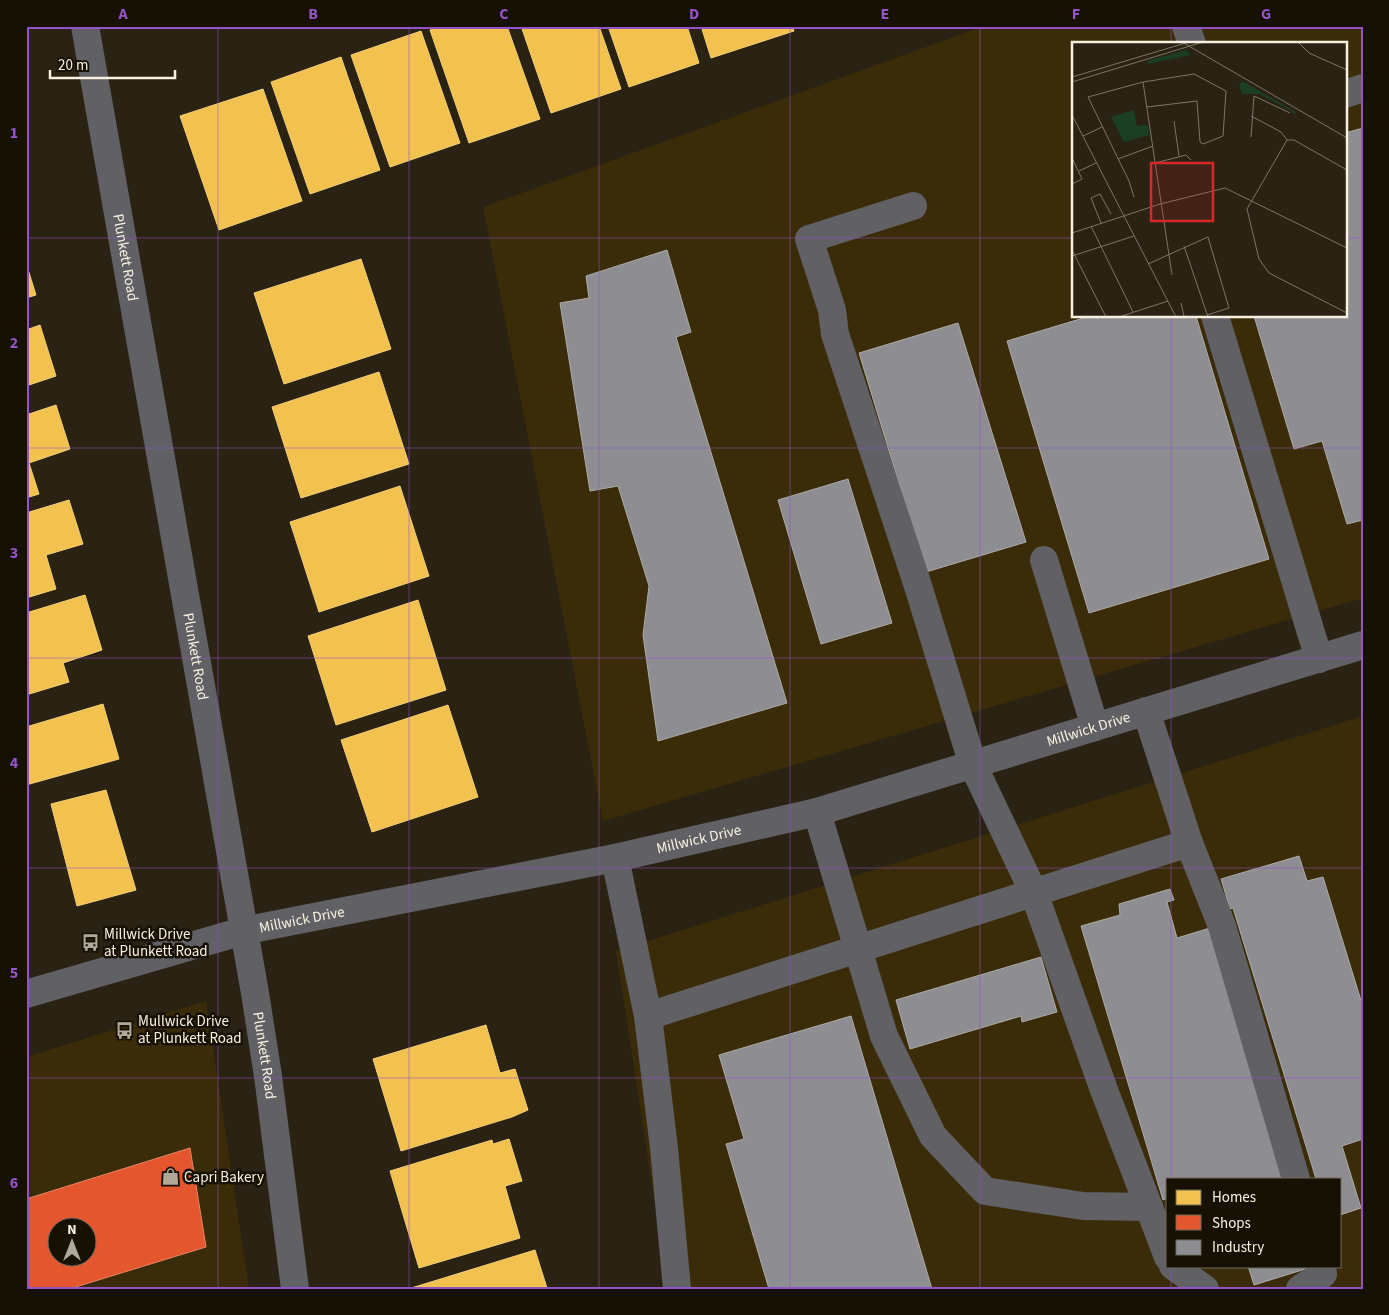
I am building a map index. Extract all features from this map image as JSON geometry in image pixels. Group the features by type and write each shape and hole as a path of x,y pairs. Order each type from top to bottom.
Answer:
{"street":[{"name":"Plunkett Road","path":"85,26 268,1076 295,1289"},
{"path":"1186,26 1191,42"},
{"path":"1346,94 1363,88"},
{"path":"913,206 809,239 832,310 835,334 918,586 973,764 1034,893 1104,1090 1166,1252"},
{"path":"1216,318 1319,659"},
{"path":"1044,560 1095,727"},
{"name":"Millwick Drive","path":"26,994 243,931 615,858 817,812 1363,645"},
{"path":"1146,711 1189,843 1222,926 1296,1178"},
{"path":"817,812 884,1036 933,1136 985,1191 1082,1206 1149,1207"},
{"path":"648,1016 1189,843"},
{"path":"615,858 648,1016 664,1148 677,1289"},
{"path":"1176,1268 1205,1289"},
{"path":"1300,1289 1323,1274 1322,1268"}],"shaded area":[{"path":"984,26 1363,26 1363,598 603,821 483,207"},
{"path":"1363,716 1363,1289 668,1289 616,951"},
{"path":"206,1001 249,1289 26,1289 26,1057"}],"building: Homes":[{"path":"443,26 507,26 540,119 469,143 430,30"},
{"path":"521,26 599,26 621,89 551,113"},
{"path":"608,26 687,26 699,63 629,87"},
{"path":"701,26 792,26 794,31 711,58"},
{"path":"421,31 460,143 390,167 351,55"},
{"path":"341,57 380,170 310,194 271,82"},
{"path":"263,89 302,201 219,230 180,116"},
{"path":"361,259 391,349 284,384 254,293"},
{"path":"26,263 36,295 26,298"},
{"path":"40,325 56,376 26,386 26,330"},
{"path":"379,372 409,464 301,498 272,407"},
{"path":"56,405 70,449 29,463 39,494 26,498 26,415"},
{"path":"400,486 429,576 319,612 290,522"},
{"path":"69,500 83,544 46,555 56,589 26,598 26,513"},
{"path":"85,595 102,650 63,663 69,682 26,695 26,613"},
{"path":"418,600 446,690 336,725 308,636"},
{"path":"103,704 119,759 26,785 26,727"},
{"path":"448,705 478,797 372,832 341,740"},
{"path":"106,790 136,890 77,906 51,804"},
{"path":"486,1025 500,1073 515,1069 528,1110 512,1117 401,1151 373,1059"},
{"path":"509,1139 522,1181 505,1186 520,1238 419,1268 390,1171 492,1140 493,1144"},
{"path":"535,1250 547,1288 408,1289"}],"building: Shops":[{"path":"190,1148 206,1247 69,1289 26,1289 26,1199"}],"building: Industry":[{"path":"1363,128 1363,520 1347,524 1322,441 1294,449 1255,318 1346,318 1346,133"},
{"path":"667,250 691,332 676,337 787,703 658,741 643,635 649,586 618,486 590,491 560,303 589,298 586,276"},
{"path":"1083,318 1197,318 1269,559 1089,613 1007,341"},
{"path":"958,323 1026,542 926,572 859,353"},
{"path":"848,479 892,623 821,644 778,500"},
{"path":"1299,856 1307,881 1323,877 1363,1007 1363,1139 1342,1146 1361,1208 1342,1214 1342,1178 1316,1178 1233,908 1230,909 1221,879"},
{"path":"1170,889 1174,900 1167,902 1177,938 1210,928 1285,1178 1166,1178 1166,1199 1163,1200 1081,926 1120,915 1119,904"},
{"path":"1041,957 1057,1012 1022,1022 1021,1016 910,1049 896,1000"},
{"path":"851,1016 932,1289 769,1289 726,1144 744,1139 719,1055"},
{"path":"1249,1268 1309,1268 1254,1285"}],"place":[{"name":"Millwick Drive at Plunkett Road","path":"90,943"},
{"name":"Mullwick Drive at Plunkett Road","path":"124,1030"},
{"name":"Capri Bakery","path":"170,1177"}]}
